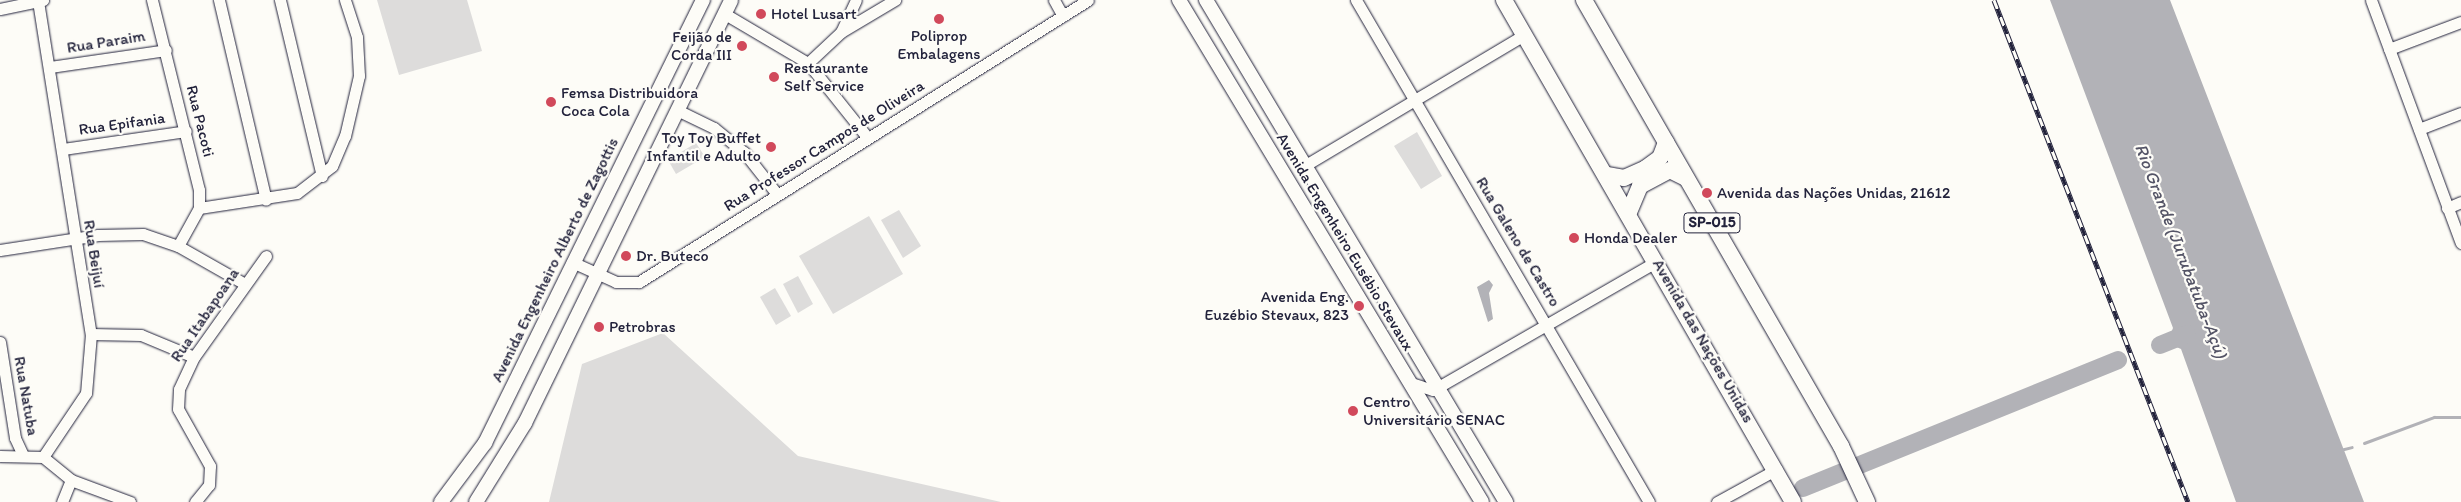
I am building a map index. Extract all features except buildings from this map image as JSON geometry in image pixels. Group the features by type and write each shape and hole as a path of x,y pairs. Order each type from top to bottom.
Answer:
{"highway":[{"name":"Avenida das Nações Unidas","path":"1504,0 1657,261 1793,502"},
{"name":"SP-015","path":"1584,0 1841,446 1867,502"},
{"path":"1607,175 1624,178 1646,168 1663,154 1666,142"},
{"path":"1628,212 1640,186 1670,170 1686,178"}],"main road":[{"name":"Avenida Engenheiro Alberto de Zagottis","path":"441,502 485,443 572,262 703,0"},
{"path":"476,502 525,423 731,0"},
{"name":"Avenida Engenheiro Eusébio Stevaux","path":"1179,0 1482,502"},
{"name":"Avenida Engenheiro Eusébio Stevaux","path":"1206,0 1436,388 1506,502"},
{"path":"1190,19 1213,20 1224,30"}],"street":[{"name":"Rua Pacoti","path":"152,0 186,131 199,208"},
{"path":"219,0 266,200"},
{"path":"280,0 322,176"},
{"path":"178,246 199,208 266,200 297,193 322,176 340,152 359,76 357,37 344,0"},
{"path":"841,32 856,0"},
{"path":"808,63 841,32 895,0"},
{"path":"1054,0 1063,16"},
{"name":"Rua Professor Campos de Oliveira","path":"572,262 616,282 639,282 776,193 1088,0"},
{"name":"Rua Galeno de Castro","path":"1356,0 1548,322 1649,502"},
{"path":"2370,0 2461,243"},
{"path":"0,9 40,1"},
{"name":"Rua Beijuí","path":"40,1 91,334 86,393 43,457"},
{"path":"725,14 808,63 867,137"},
{"path":"2389,49 2461,22"},
{"path":"1304,166 1525,34"},
{"name":"Rua Paraim","path":"50,67 166,50"},
{"path":"677,110 714,128 744,152 776,193"},
{"path":"2419,129 2461,113"},
{"name":"Rua Epifania","path":"63,149 186,131"},
{"path":"2447,208 2461,202"},
{"path":"0,250 124,232 178,246 245,284"},
{"name":"Rua Itabapoana","path":"196,502 209,485 210,466 177,400 194,358 266,256"},
{"path":"1409,382 1423,390 1436,388 1657,261"},
{"path":"91,334 141,334 194,358"},
{"name":"Rua Natuba","path":"0,342 15,438 23,455"},
{"path":"0,456 23,455 43,457 71,480 130,502"},
{"path":"1717,502 1779,475"},
{"path":"62,502 71,480"}],"shaded area":[{"path":"377,0 467,0 482,51 399,75"},
{"path":"1417,132 1442,176 1421,189 1394,146"},
{"path":"696,143 705,157 676,174 668,160"},
{"path":"899,210 921,246 903,258 881,220"},
{"path":"869,216 903,274 833,314 799,256"},
{"path":"798,276 813,304 798,313 783,284"},
{"path":"775,288 791,316 776,325 760,297"},
{"path":"663,333 798,456 1001,502 549,502 582,364"}],"water":[{"name":"Rio Grande (Jurubatuba-Açú)","path":"2050,0 2170,0 2364,502 2236,502 2181,349 2167,343 2173,328"},
{"path":"1489,280 1493,285 1489,293 1493,319 1488,322 1477,287"}],"waterway":[{"path":"2160,345 2187,334"},
{"path":"1803,488 2118,360"},
{"path":"2364,443 2434,417 2461,417"},
{"path":"2340,450 2352,447"}],"railway":[{"path":"1994,0 2188,502"}],"place":[{"name":"Hotel Lusart","path":"761,14"},
{"name":"Poliprop Embalagens","path":"939,19"},
{"name":"Feijão de Corda III","path":"742,46"},
{"name":"Restaurante Self Service","path":"774,77"},
{"name":"Femsa Distribuidora Coca Cola","path":"551,102"},
{"name":"Toy Toy Buffet Infantil e Adulto","path":"771,147"},
{"name":"Avenida das Nações Unidas, 21612","path":"1707,193"},
{"name":"Honda Dealer","path":"1574,238"},
{"name":"Dr. Buteco","path":"626,256"},
{"name":"Avenida Eng. Euzébio Stevaux, 823","path":"1359,306"},
{"name":"Petrobras","path":"599,327"},
{"name":"Centro Universitário SENAC","path":"1353,411"}]}
